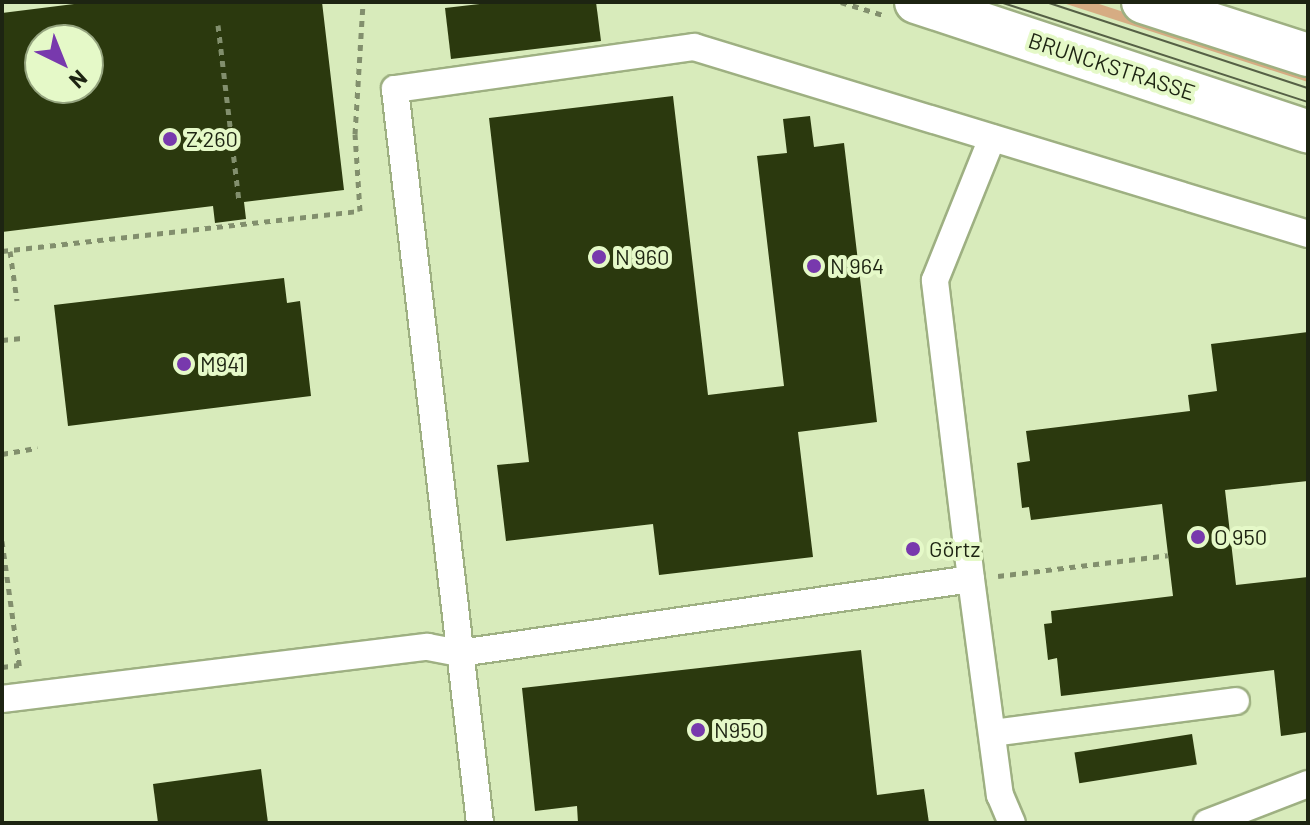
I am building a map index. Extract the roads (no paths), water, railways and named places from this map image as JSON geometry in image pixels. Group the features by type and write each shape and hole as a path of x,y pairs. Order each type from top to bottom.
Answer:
{"main road":[{"name":"BRUNCKSTRASSE","path":"916,2 1308,132"},
{"path":"1143,2 1308,55"}],"street":[{"path":"480,823 395,89 694,47 1308,234"},
{"path":"992,138 935,280 1000,795 1012,823"},
{"path":"2,699 428,647 460,653 971,579"},
{"path":"993,733 1236,701"},
{"path":"1207,823 1308,784"}],"tram line":[{"path":"1000,2 1308,102"},
{"path":"1046,2 1308,88"}],"place":[{"name":"Z 260","path":"170,139"},
{"name":"N 960","path":"599,257"},
{"name":"N 964","path":"814,266"},
{"name":"M941","path":"184,364"},
{"name":"O 950","path":"1198,537"},
{"name":"Görtz","path":"913,549"},
{"name":"N950","path":"698,730"}]}
